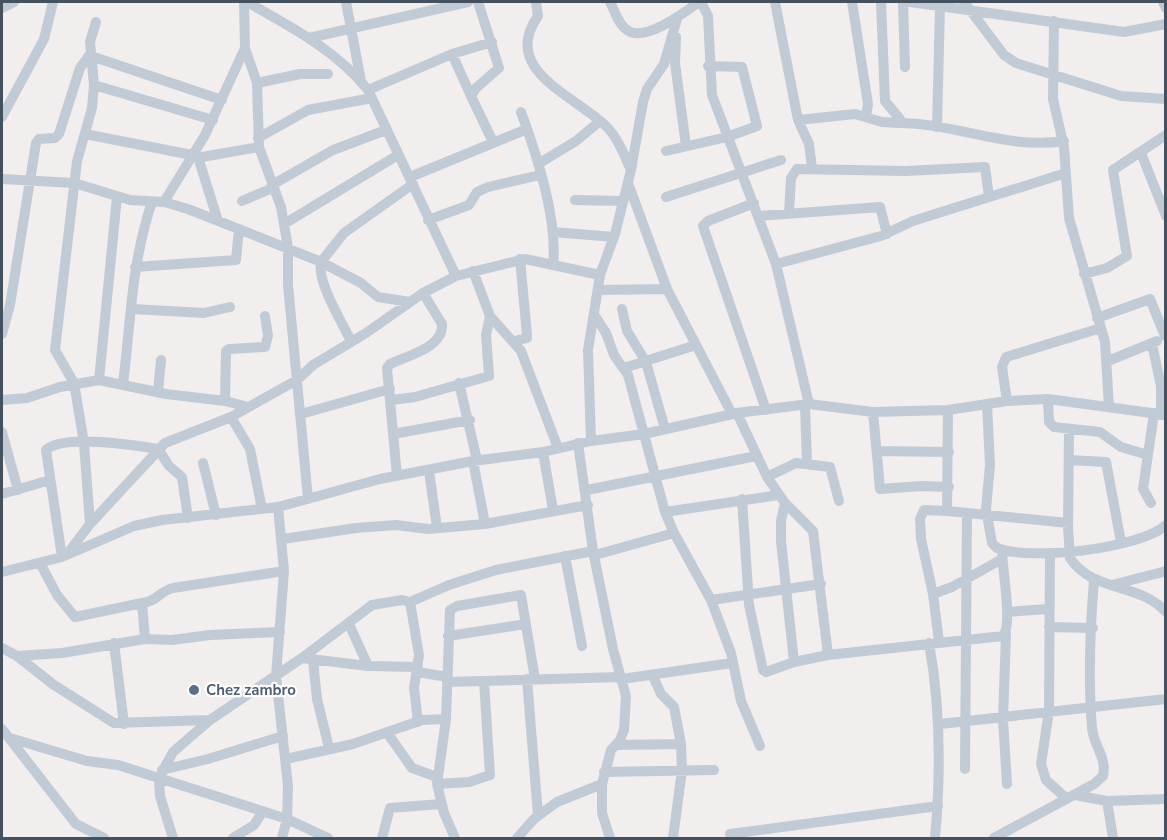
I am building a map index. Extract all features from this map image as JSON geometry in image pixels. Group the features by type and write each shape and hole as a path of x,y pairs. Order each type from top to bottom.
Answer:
{"street":[{"path":"2,117 44,39 53,2"},
{"path":"308,499 288,285 288,247 285,224 259,143 257,83 245,48 246,2 309,38 351,69 367,90 456,276"},
{"path":"346,2 367,90"},
{"path":"309,38 353,30 468,2"},
{"path":"471,96 476,88 499,68 478,2"},
{"path":"536,2 538,16 527,31 528,57 555,89 600,121 621,147 631,170"},
{"path":"610,2 621,25 629,32 639,34 677,19 695,3 708,16 708,66 712,95 760,216 776,264 807,404 807,464"},
{"path":"775,2 798,120 809,144 812,168"},
{"path":"852,2 868,104 866,117"},
{"path":"881,2 885,101 900,119 899,123"},
{"path":"903,2 905,67"},
{"path":"910,2 940,6 967,6 1124,32 1166,24"},
{"path":"1163,2 1166,8"},
{"path":"936,127 940,6"},
{"path":"967,6 1004,55 1016,63 1121,96 1166,99"},
{"path":"677,19 675,63 686,146"},
{"path":"591,441 588,350 600,275 614,237 628,183 646,92 663,64 677,19"},
{"path":"1054,21 1053,99 1064,141 1069,218 1108,361 1109,407"},
{"path":"90,524 84,442 74,383 55,350 74,183 92,108 94,85 90,42 96,22"},
{"path":"85,134 195,156 259,143 308,110 367,90 452,54 492,42"},
{"path":"164,202 195,156 245,48"},
{"path":"452,54 493,142"},
{"path":"91,55 222,100"},
{"path":"2,334 10,305 36,143 39,140 55,138 59,134 80,68 91,55"},
{"path":"666,151 727,137 756,127 757,123 742,67 708,66"},
{"path":"257,83 300,74 328,74"},
{"path":"94,85 213,120"},
{"path":"521,112 539,169 553,232 553,265"},
{"path":"798,120 855,114 882,122 936,127 1005,140 1039,143 1064,141"},
{"path":"428,220 469,205 477,192 539,169 600,121"},
{"path":"351,341 330,298 321,262 344,233 412,181 493,142 527,129"},
{"path":"242,201 260,195 272,185 333,150 386,130"},
{"path":"1084,274 1107,268 1127,256 1112,171 1141,153 1153,141 1166,135"},
{"path":"1141,153 1166,216"},
{"path":"285,224 398,155"},
{"path":"195,156 218,221"},
{"path":"666,197 782,159"},
{"path":"789,213 793,174 797,169 906,171 985,167 989,197"},
{"path":"776,264 887,234 913,221 1066,173"},
{"path":"2,179 74,183 117,197 164,202 288,247 345,273 378,297 410,302"},
{"path":"628,183 667,289 696,345 767,477 782,499 813,531 828,655"},
{"path":"99,380 117,197"},
{"path":"575,200 623,201"},
{"path":"123,384 135,267 139,243 152,202"},
{"path":"754,202 703,225 766,410"},
{"path":"760,216 880,207 887,234"},
{"path":"135,267 236,260 239,229"},
{"path":"553,232 614,237"},
{"path":"65,555 158,449 173,439 231,417 297,380 313,365 423,292 456,276 520,259 600,275"},
{"path":"514,341 527,338 528,335 520,259"},
{"path":"473,271 489,316 514,341 523,356 558,448"},
{"path":"598,290 667,289"},
{"path":"397,476 388,365 424,349 442,330 442,322 423,292"},
{"path":"1006,401 1002,367 1006,357 1099,323 1150,299 1165,336 1152,344 1108,361"},
{"path":"132,309 204,313 230,307"},
{"path":"622,309 627,331 646,362 665,429"},
{"path":"225,401 226,351 265,347 268,336 265,316"},
{"path":"301,414 391,395 415,397 490,375 486,335 489,316"},
{"path":"594,316 606,333 614,355 624,368 665,512 711,600 732,663 741,701 760,746"},
{"path":"1151,503 1143,489 1148,454 1160,414 1161,386 1152,344"},
{"path":"624,368 696,345"},
{"path":"158,392 161,360"},
{"path":"2,400 27,399 74,383 99,380 158,392 225,401 248,407"},
{"path":"459,383 470,420 485,524"},
{"path":"1048,399 1050,424 1069,430 1100,432 1121,447 1148,454"},
{"path":"2,572 65,555 134,526 162,520 278,507 354,484 429,471 475,460 543,452 578,443 644,434 734,413 807,404 873,412 948,410 1006,401 1048,399 1160,414"},
{"path":"987,404 990,449 988,515 992,544 1002,555 1007,612 1003,719 1007,784"},
{"path":"947,511 948,410"},
{"path":"873,412 880,489 949,487"},
{"path":"231,417 250,449 262,509"},
{"path":"393,434 470,420"},
{"path":"1069,430 1069,553 1077,567 1094,580 1143,596 1166,612"},
{"path":"2,432 18,490"},
{"path":"65,555 46,450 59,443 84,442 158,449"},
{"path":"578,443 594,553 613,649 626,696 626,723 620,740 611,750 603,778 602,813 610,838"},
{"path":"158,449 169,466 182,477 188,518"},
{"path":"877,451 949,452"},
{"path":"543,452 553,510"},
{"path":"586,490 756,456"},
{"path":"1069,460 1106,462 1121,542"},
{"path":"203,464 216,515"},
{"path":"767,477 792,464 830,467 839,501"},
{"path":"429,471 437,528"},
{"path":"2,494 50,480"},
{"path":"665,512 742,499 782,499"},
{"path":"742,499 748,593 752,625 763,670 770,671 794,662 828,655 966,639 993,639 1006,634"},
{"path":"782,499 781,528 794,662"},
{"path":"282,539 356,528 396,525 437,528 485,524 553,510 588,506"},
{"path":"278,507 285,571 276,676 286,759 287,819 282,838"},
{"path":"935,838 940,724 933,594 921,538 920,519 924,510 1068,523"},
{"path":"965,769 963,720 967,513"},
{"path":"933,594 965,581 1002,555 1069,553 1150,536 1166,525"},
{"path":"173,838 160,796 160,774 183,740 276,676 307,659 375,603 402,600 410,602 449,585 496,570 565,556 594,553 674,533"},
{"path":"1050,553 1049,711 1041,760 1042,772 1051,784 1071,797 1107,801 1166,799"},
{"path":"565,556 582,646"},
{"path":"40,563 57,595 75,617 152,602 161,592 173,588 285,571"},
{"path":"1112,585 1166,571"},
{"path":"994,838 1099,781 1104,772 1103,757 1093,736 1091,707 1094,580"},
{"path":"711,600 821,584"},
{"path":"452,838 441,804 437,781 446,719 449,612 453,608 518,594 526,624 531,679 538,816"},
{"path":"410,602 418,642 414,703 418,722"},
{"path":"142,603 144,639"},
{"path":"1007,612 1048,609"},
{"path":"348,624 368,666"},
{"path":"448,636 526,624"},
{"path":"1049,627 1093,628"},
{"path":"17,656 62,653 144,639 172,640 210,635 280,632"},
{"path":"114,643 124,724"},
{"path":"2,648 17,656 54,685 114,723 210,720"},
{"path":"307,659 417,669 448,679 484,681 653,676 732,663"},
{"path":"307,659 329,748"},
{"path":"653,676 661,694 674,707 681,744 682,770 673,838"},
{"path":"387,734 412,768 437,781 469,782 490,775 484,681"},
{"path":"940,724 963,720 1003,719 1049,711 1166,699"},
{"path":"286,759 387,734 418,722 446,719"},
{"path":"2,729 76,824 104,838"},
{"path":"160,774 283,736"},
{"path":"10,738 87,762 118,765 160,774 287,819 328,838"},
{"path":"616,745 681,744"},
{"path":"517,838 538,816 557,802 603,778 682,770 714,770"},
{"path":"1107,801 1113,838"},
{"path":"382,838 390,808 441,804"},
{"path":"730,834 938,806"},
{"path":"232,838 254,825 263,811"}],"place":[{"name":"Chez zambro","path":"194,690"}]}
